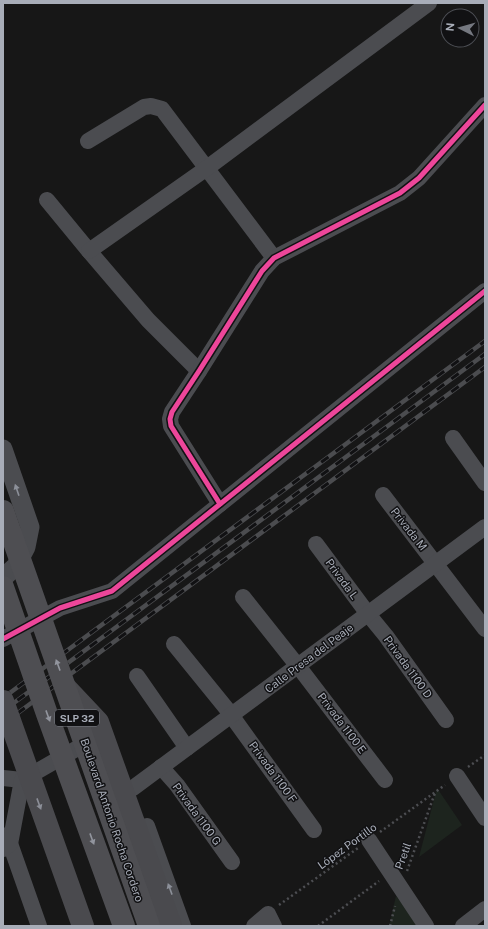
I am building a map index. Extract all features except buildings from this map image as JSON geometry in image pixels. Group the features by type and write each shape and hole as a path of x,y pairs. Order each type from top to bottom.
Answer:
{"highway":[{"name":"Boulevard Antonio Rocha Cordero","path":"3,511 149,926"},
{"name":"SLP 32","path":"3,587 47,714 124,926"}],"main road":[{"path":"66,688 98,722 171,926"},
{"path":"3,701 83,926"}],"street":[{"path":"89,251 207,168 429,3"},
{"path":"220,504 172,426 170,419 172,412 199,372 262,271 274,258 400,193 419,178 485,105"},
{"path":"88,141 144,107 151,106 162,109 274,258"},
{"path":"47,200 148,320 199,372"},
{"path":"3,639 60,608 112,591 485,291"},
{"path":"453,438 485,483"},
{"path":"3,449 30,527 26,547 16,566 3,578"},
{"name":"Privada M","path":"383,495 485,629"},
{"name":"Calle Presa del Peaje","path":"133,788 485,527"},
{"name":"Privada L","path":"316,544 368,614"},
{"name":"Privada 1100 E","path":"243,597 385,780"},
{"name":"Privada 1100 D","path":"368,614 386,636 446,720"},
{"name":"Privada 1100 F","path":"174,644 232,715 314,830"},
{"path":"137,676 187,748"},
{"path":"3,778 22,780 76,749 84,746 100,746 117,757 133,788 183,926"},
{"name":"Privada 1100 G","path":"161,767 177,785 232,862"},
{"path":"456,776 485,818"},
{"path":"6,846 22,780"},
{"path":"3,824 6,846 39,926"},
{"path":"369,840 426,926"},
{"path":"463,926 485,909"},
{"path":"254,926 271,920"}],"path":[{"path":"456,776 485,755"},
{"path":"318,926 390,873"}],"shaded area":[{"path":"437,788 462,825 419,857"},
{"path":"396,896 421,926 389,926"}],"railway":[{"path":"3,698 485,341"},
{"path":"3,711 485,354"},
{"path":"3,724 485,367"}],"cycle path":[{"path":"220,504 171,426 170,419 172,412 262,271 274,258 400,193 419,178 485,105"},
{"path":"3,639 60,608 112,591 485,291"}]}
